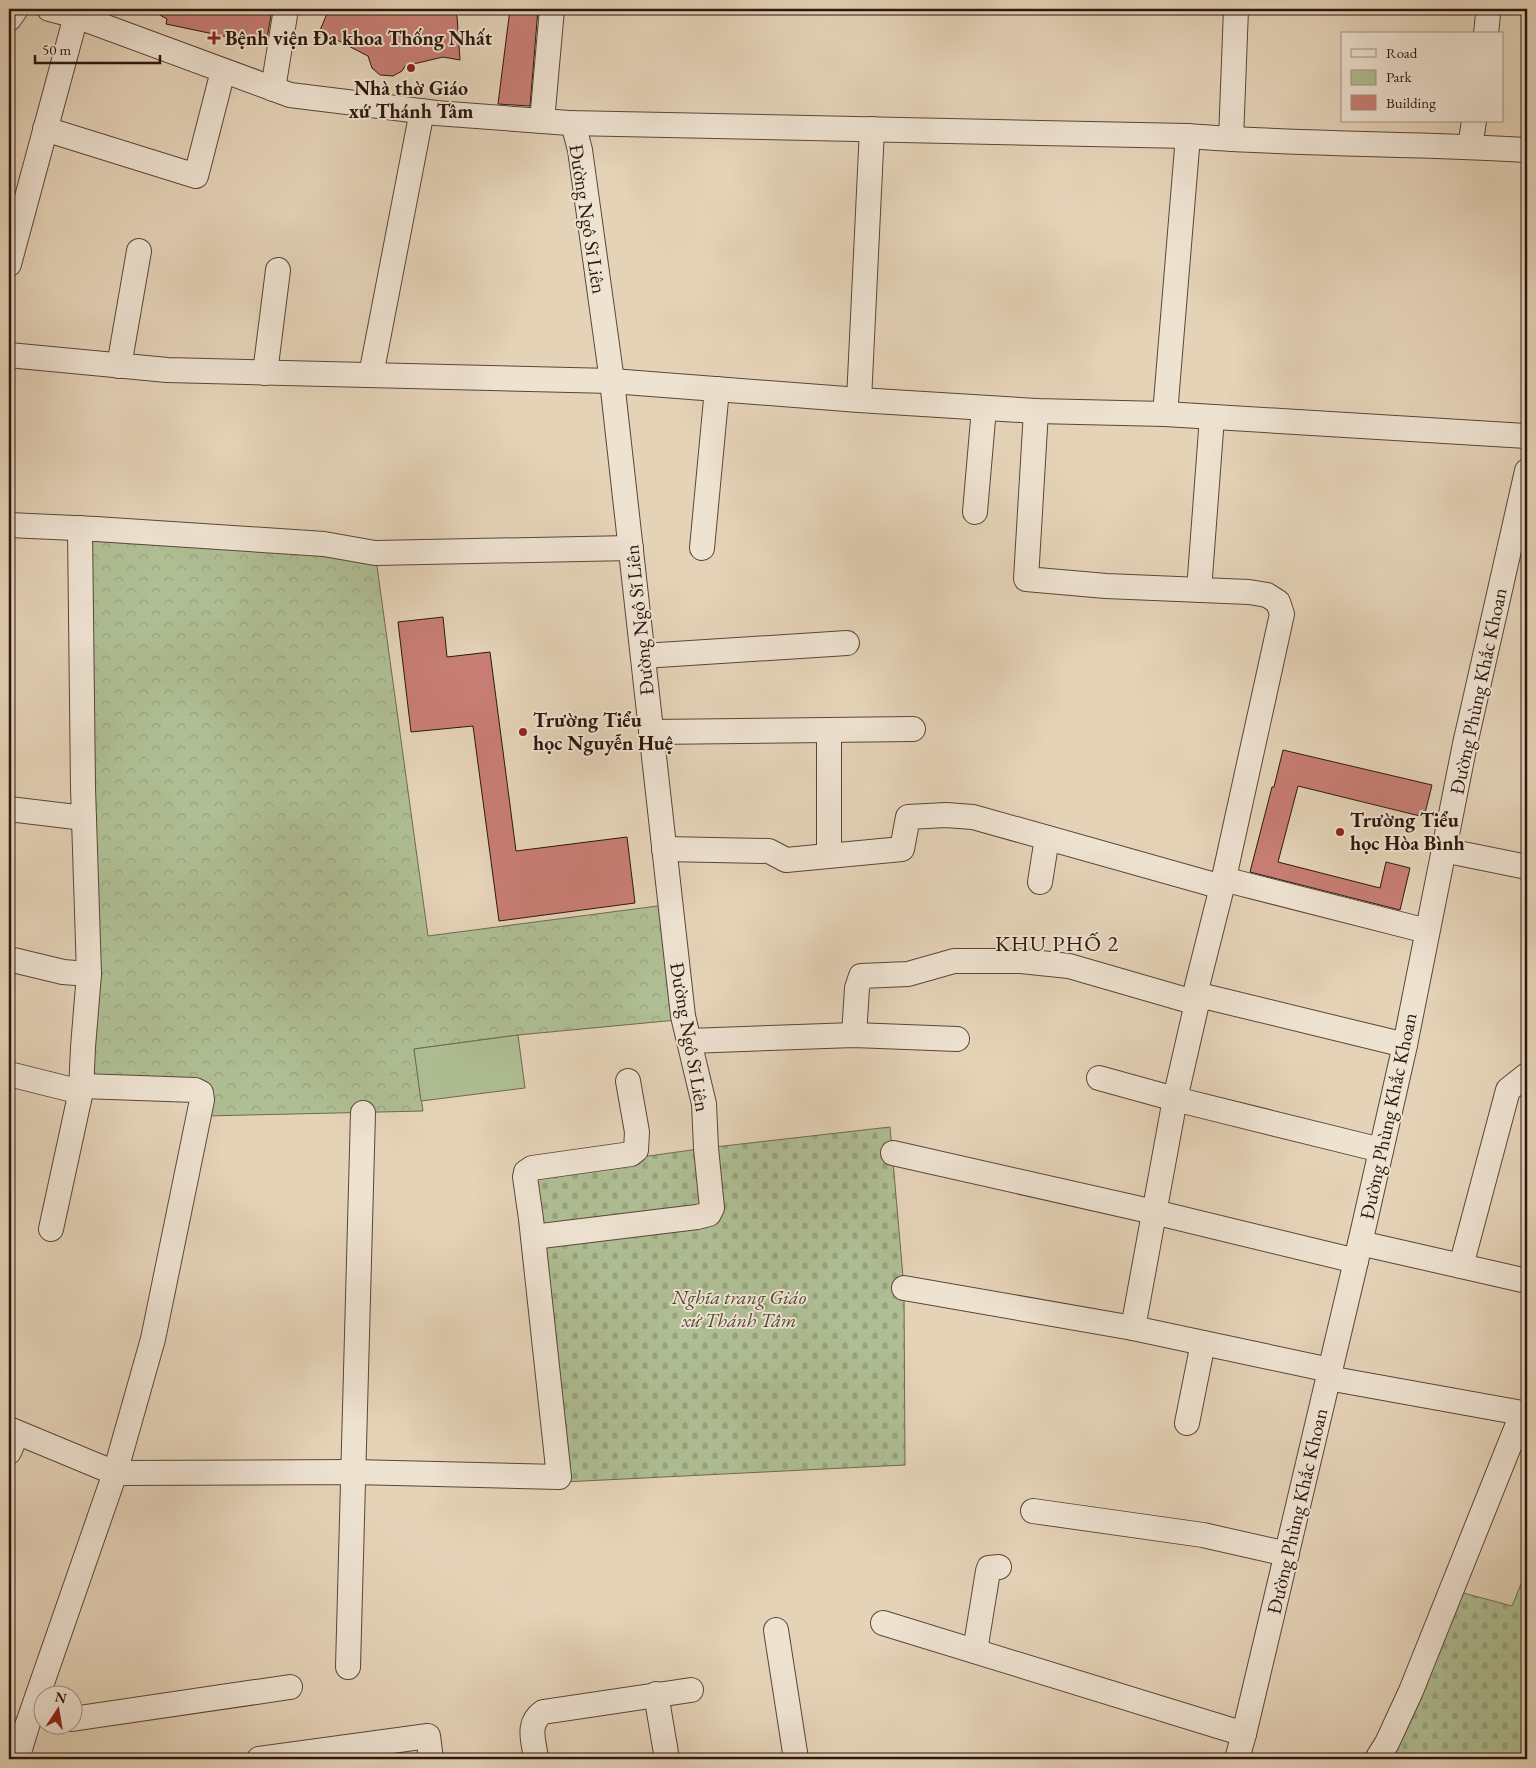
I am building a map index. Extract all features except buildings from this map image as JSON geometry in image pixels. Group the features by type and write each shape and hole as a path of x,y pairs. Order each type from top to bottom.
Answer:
{"street":[{"path":"9,19 16,9"},
{"path":"49,9 76,16 290,95 422,111 573,123 1188,136 1470,146 1527,150"},
{"path":"273,89 286,9"},
{"path":"542,121 552,9"},
{"path":"1231,139 1236,9"},
{"path":"9,264 76,16"},
{"path":"45,129 196,176 223,71"},
{"path":"371,375 422,111"},
{"path":"1470,146 1474,122"},
{"name":"Đường Ngô Sĩ Liên","path":"533,1237 709,1214 712,1208 704,1104 683,1016 612,381 580,150 573,123"},
{"path":"859,400 872,129"},
{"path":"1165,414 1188,136"},
{"path":"119,366 140,250"},
{"path":"265,373 278,270"},
{"path":"9,355 167,370 612,381 984,408 1165,414 1527,436"},
{"path":"702,548 717,389"},
{"path":"975,512 984,408"},
{"path":"1036,411 1026,579 1106,586 1249,592 1267,595 1278,602 1282,614 1175,1099 1133,1328"},
{"path":"1199,590 1212,417"},
{"name":"Đường Phùng Khắc Khoan","path":"1237,1759 1405,1046 1426,931 1467,735 1527,471"},
{"path":"9,525 324,544 375,553 631,548"},
{"path":"51,1229 81,1088 90,974 84,818 80,528"},
{"path":"643,656 847,643"},
{"path":"651,732 913,729"},
{"path":"828,731 829,855"},
{"path":"9,809 84,818"},
{"path":"664,849 769,852 786,860 902,849 908,817 946,815 973,817 1222,883 1426,931"},
{"path":"1040,882 1047,838"},
{"path":"1443,850 1527,867"},
{"path":"9,959 62,972 90,974"},
{"path":"854,1035 857,988 861,976 908,974 954,962 1021,961 1069,966 1196,999 1405,1046"},
{"path":"689,1041 854,1035 957,1039"},
{"path":"9,1074 77,1091 81,1088 195,1090 201,1093 202,1100 153,1339 115,1472 47,1686"},
{"path":"1461,1266 1508,1090 1527,1075"},
{"path":"1099,1078 1175,1099 1381,1150"},
{"path":"11,1438 115,1472 353,1472 559,1477 525,1177 526,1172 532,1168 631,1154 636,1150 637,1132 628,1082"},
{"path":"348,1667 363,1112"},
{"path":"892,1153 1154,1212 1358,1252 1461,1266 1527,1281"},
{"path":"904,1288 1133,1328 1329,1374 1525,1414 1411,1691 1387,1743 1377,1759"},
{"path":"1187,1422 1203,1343"},
{"path":"1033,1510 1203,1535 1286,1554"},
{"path":"975,1651 989,1568 999,1566"},
{"path":"883,1623 1244,1734"},
{"path":"776,1630 796,1759"},
{"path":"82,1718 290,1687"},
{"path":"536,1759 531,1727 536,1717 543,1712 691,1690"},
{"path":"656,1694 666,1759"},
{"path":"18,1759 32,1731"},
{"path":"259,1759 328,1754 428,1736 432,1759"}],"green space":[{"path":"85,534 376,559 428,936 665,905 677,1020 518,1035 414,1049 423,1111 206,1116 208,1101 85,1080"},
{"path":"518,1035 525,1088 421,1101 414,1049"},
{"name":"Nghĩa trang Giáo xứ Thánh Tâm","path":"890,1127 904,1288 905,1465 563,1482 533,1172 706,1148"},
{"path":"1527,1569 1527,1759 1384,1759 1456,1591 1512,1606"}],"place":[{"name":"Bệnh viện Đa khoa Thống Nhất","path":"214,38"},
{"name":"Nhà thờ Giáo xứ Thánh Tâm","path":"411,68"},
{"name":"Trường Tiểu học Nguyễn Huệ","path":"523,732"},
{"name":"Trường Tiểu học Hòa Bình","path":"1340,832"}],"district":[{"name":"KHU PHỐ 2","path":"1057,943"}]}
